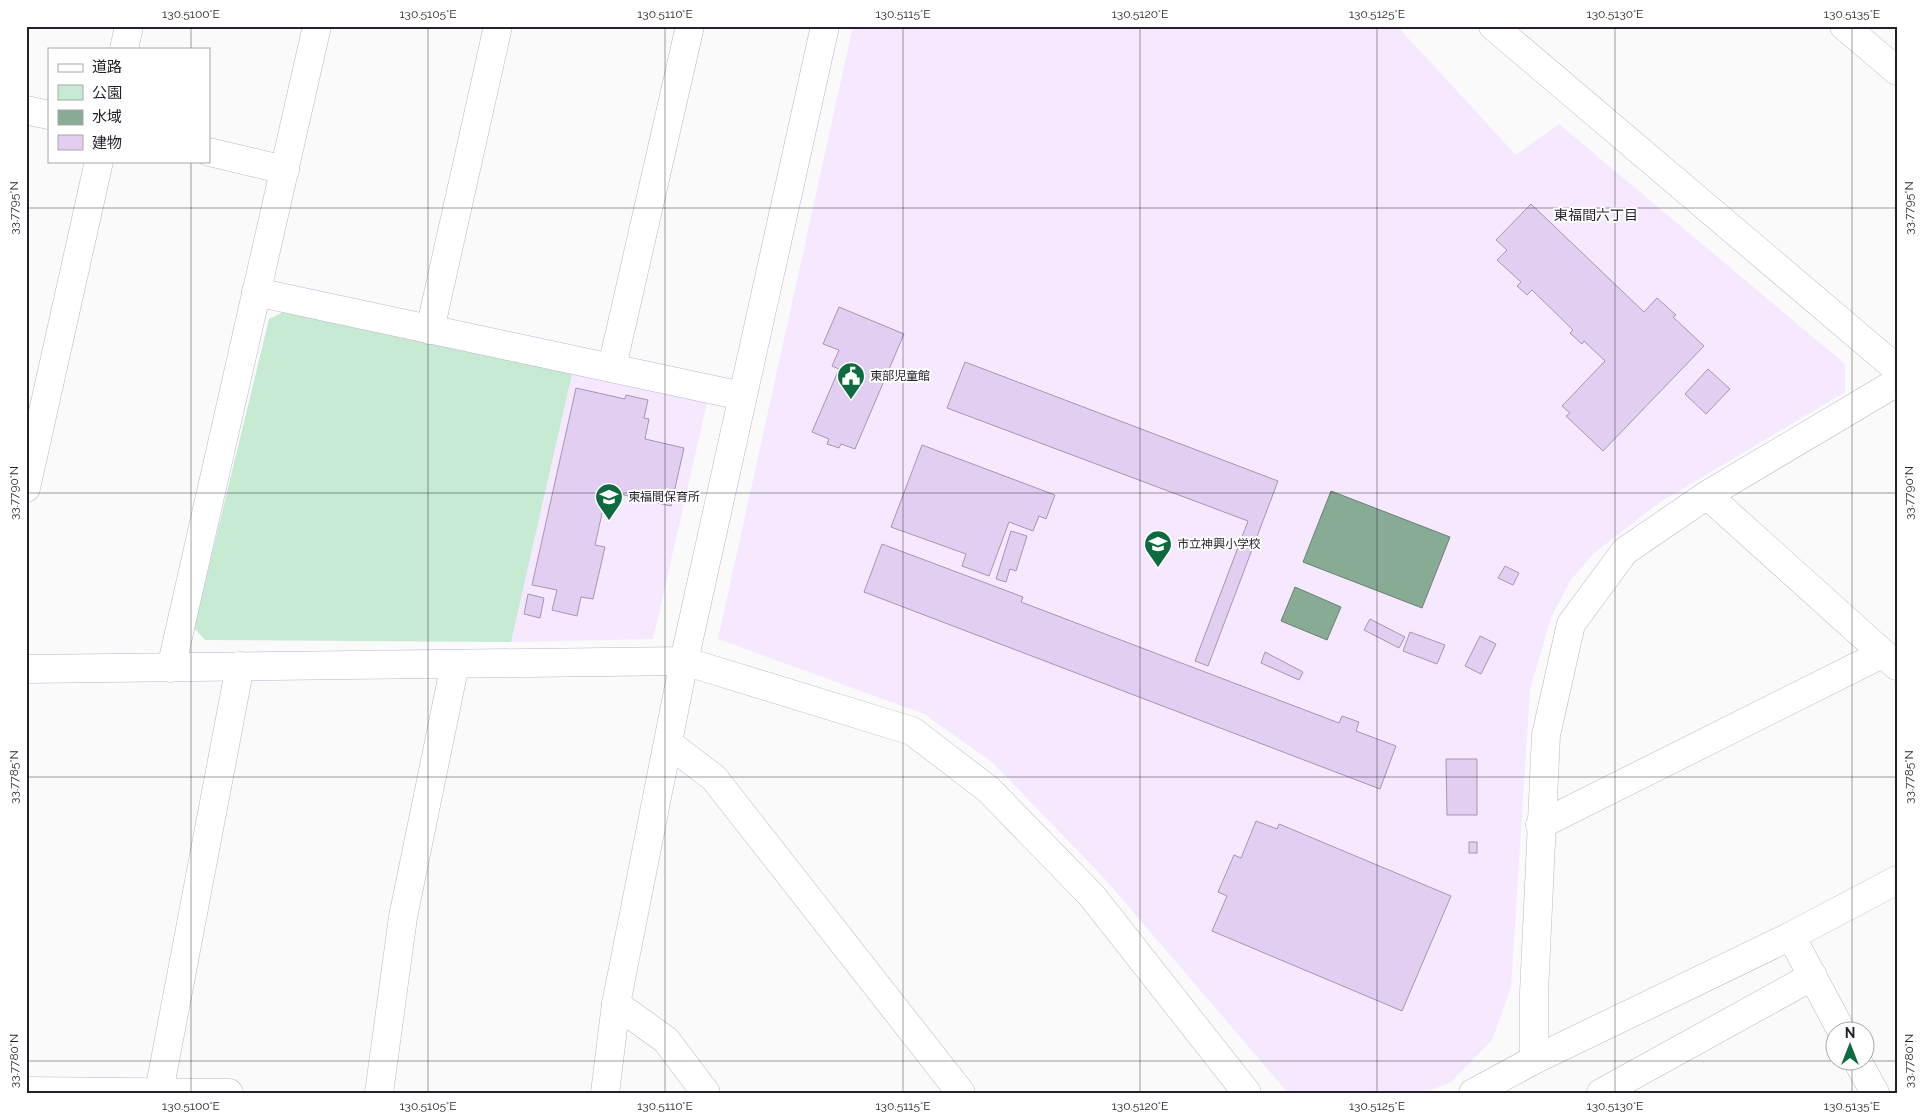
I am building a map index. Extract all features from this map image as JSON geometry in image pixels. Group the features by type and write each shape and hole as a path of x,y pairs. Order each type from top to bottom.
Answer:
{"street":[{"path":"124,48 129,26"},
{"path":"171,668 317,26"},
{"path":"430,330 498,26"},
{"path":"612,368 690,26"},
{"path":"605,1093 616,1004 684,661 825,26"},
{"path":"1492,26 1897,369"},
{"path":"1844,26 1897,71"},
{"path":"26,110 48,115"},
{"path":"210,152 285,170"},
{"path":"26,488 99,162"},
{"path":"256,292 742,396"},
{"path":"1534,1060 1534,993 1540,825 1546,735 1571,624 1625,550 1707,495 1897,382"},
{"path":"1540,825 1889,660 1707,495"},
{"path":"26,669 684,661 912,731 988,789 1092,896 1246,1093"},
{"path":"379,1093 402,917 455,664"},
{"path":"160,1092 240,666"},
{"path":"668,743 714,778 961,1093"},
{"path":"1473,1093 1534,1060 1791,936 1897,880"},
{"path":"1791,936 1837,1022"},
{"path":"1601,1093 1813,976"},
{"path":"616,1004 666,1040 706,1093"},
{"path":"1863,1072 1875,1093"},
{"path":"26,1091 229,1093"}],"shaded area":[{"name":"市立神興小学校","path":"853,26 1397,26 1516,155 1559,124 1845,364 1845,392 1659,503 1593,554 1570,581 1551,618 1530,689 1511,988 1492,1040 1451,1082 1424,1093 1288,1093 1105,879 993,763 924,714 718,639"},
{"name":"東福間保育所","path":"572,374 707,403 653,639 511,642"}],"green space":[{"path":"287,310 572,374 511,642 205,640 194,628 269,319"}],"water":[{"path":"1331,491 1450,537 1422,608 1303,562"},
{"path":"1295,587 1341,607 1327,640 1281,621"}],"building":[{"path":"1531,204 1644,312 1657,298 1676,315 1673,317 1704,346 1603,451 1566,416 1570,413 1562,406 1605,361 1584,341 1582,344 1570,333 1573,330 1532,290 1527,295 1517,286 1521,282 1497,260 1507,250 1496,240"},
{"name":"東部児童館","path":"839,307 904,334 855,449 841,444 839,448 827,444 829,439 812,432 839,369 832,366 839,350 823,344"},
{"path":"965,362 1278,481 1208,666 1195,661 1248,521 947,408"},
{"path":"1708,369 1730,389 1706,414 1685,394"},
{"path":"576,388 625,399 626,395 648,400 644,418 649,419 645,439 684,448 671,506 607,491 595,545 605,547 593,599 581,597 577,616 552,610 557,590 532,585"},
{"path":"922,445 1055,495 1046,519 1039,516 1033,531 1009,522 989,576 962,566 966,554 891,527"},
{"path":"1011,531 1027,536 1016,571 1010,569 1006,582 996,579"},
{"path":"882,544 1023,597 1021,602 1339,723 1342,716 1359,722 1356,731 1396,746 1380,789 864,592"},
{"path":"1505,566 1519,573 1513,585 1498,578"},
{"path":"528,594 544,598 540,618 524,614"},
{"path":"1370,619 1405,637 1399,648 1364,630"},
{"path":"1410,632 1445,645 1437,664 1403,651"},
{"path":"1480,636 1496,644 1481,674 1465,666"},
{"path":"1265,652 1303,672 1299,680 1261,663"},
{"path":"1446,759 1477,759 1477,815 1447,815"},
{"path":"1256,821 1277,829 1279,824 1451,896 1402,1011 1212,931 1227,896 1218,892 1234,855 1241,858"},
{"path":"1469,842 1477,842 1477,853 1469,853"}],"place":[{"name":"東部児童館","path":"851,400"},
{"name":"東福間保育所","path":"609,521"},
{"name":"市立神興小学校","path":"1158,568"}],"district":[{"name":"東福間六丁目","path":"1596,215"}]}
